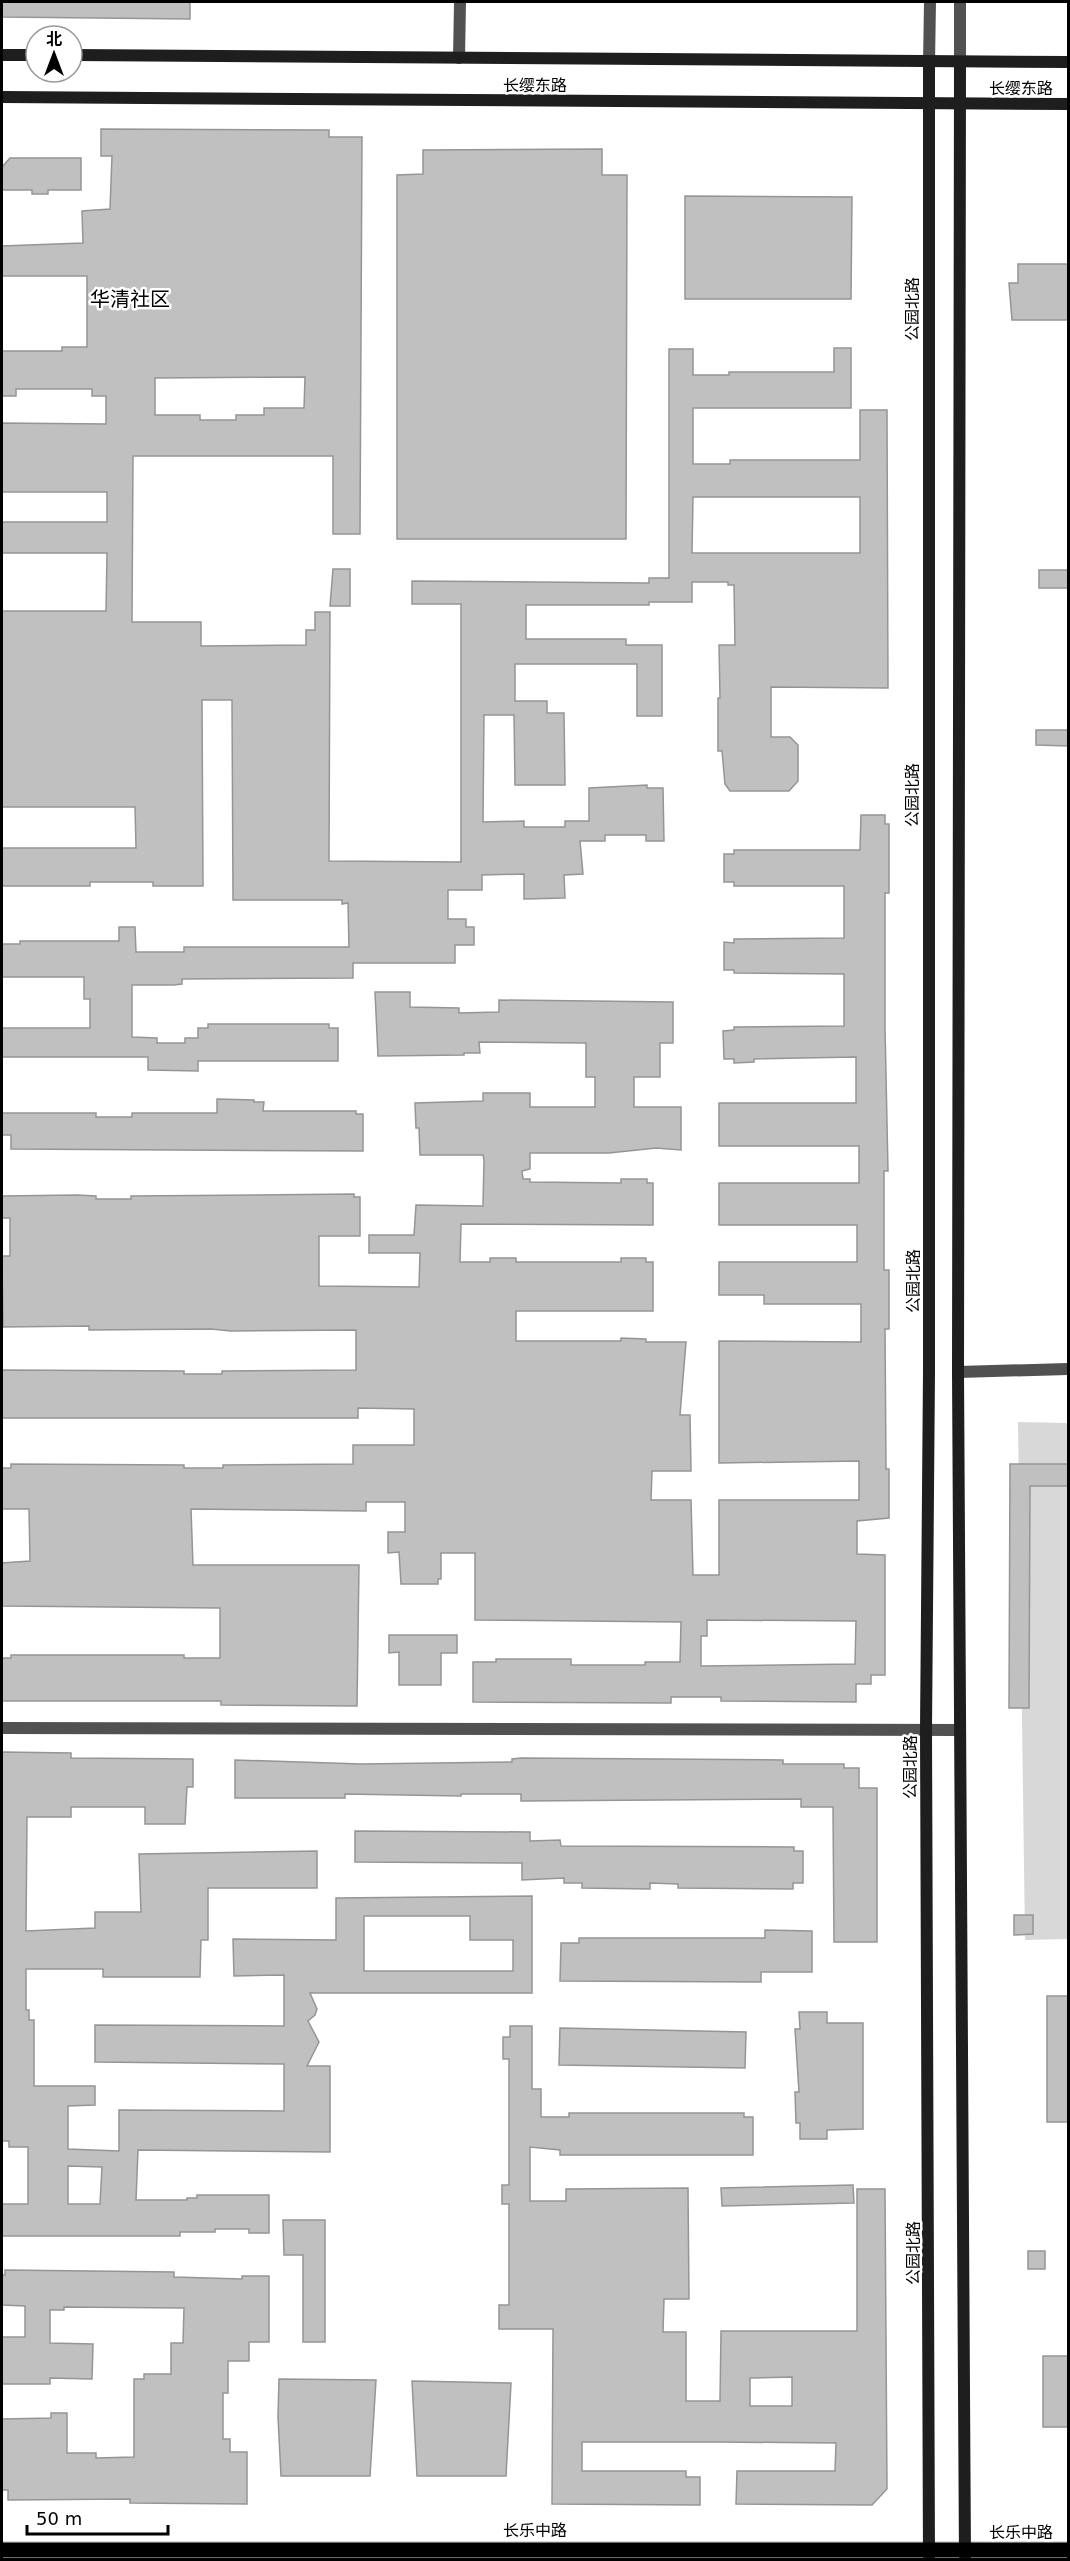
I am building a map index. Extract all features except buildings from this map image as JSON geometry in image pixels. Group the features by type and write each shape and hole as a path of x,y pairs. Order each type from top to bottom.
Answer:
{"main road":[{"path":"2,55 24,55"},
{"name":"长缨东路","path":"84,55 929,63 1068,62"},
{"path":"960,62 958,1372 965,2555"},
{"name":"公园北路","path":"929,63 929,1384 926,1730 929,2554"},
{"name":"长缨东路","path":"2,97 1068,104"},
{"name":"长乐中路","path":"2,2550 965,2555 1068,2550"}],"street":[{"path":"459,58 460,2"},
{"name":"公园北路","path":"929,63 930,2"},
{"path":"960,2 960,62"},
{"path":"958,1372 1068,1369"},
{"path":"2,1728 960,1730"}],"shaded area":[{"path":"1018,1422 1068,1423 1068,1939 1025,1940"}],"district":[{"name":"华清社区","path":"130,299"}]}
